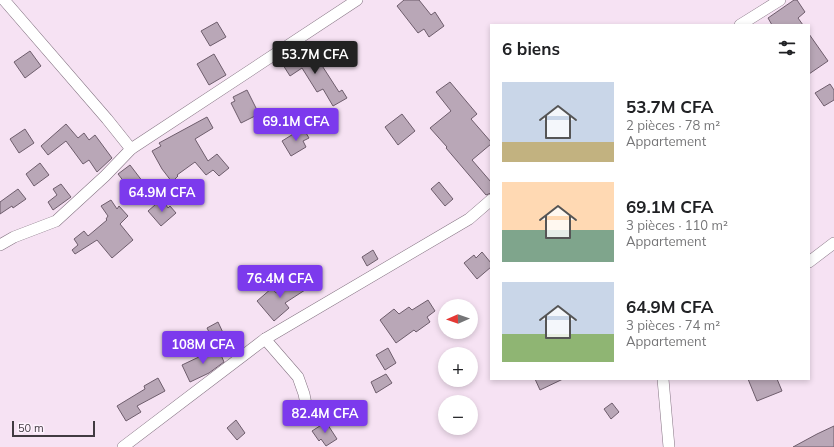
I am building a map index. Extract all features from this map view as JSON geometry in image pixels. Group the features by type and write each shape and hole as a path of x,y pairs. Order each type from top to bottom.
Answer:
{"street":[{"path":"4,0 97,107 131,149"},
{"path":"0,245 14,237 56,221 105,176 131,149 357,0"},
{"path":"742,24 780,0"},
{"path":"123,447 265,338 469,219 490,201"},
{"path":"810,261 834,243"},
{"path":"265,338 298,377 304,394 309,419"},
{"path":"663,380 669,447"}],"building":[{"path":"404,0 419,0 431,15 435,12 444,26 429,37 424,29 418,33 397,6"},
{"path":"794,0 797,0 805,12 798,18 802,24 771,24 768,18"},
{"path":"217,22 226,37 210,46 201,31"},
{"path":"810,35 828,61 810,73"},
{"path":"310,47 339,92 342,90 347,98 333,106 323,89 317,92 302,68 290,76 283,65"},
{"path":"30,51 41,66 25,78 14,62"},
{"path":"214,54 226,75 209,85 197,64"},
{"path":"450,82 477,114 471,119 490,141 490,145 472,160 490,181 490,193 486,195 430,128 451,111 436,92"},
{"path":"830,84 834,90 834,100 824,106 815,93"},
{"path":"247,90 259,114 241,123 231,103 235,101 233,97"},
{"path":"402,114 415,131 398,145 385,127"},
{"path":"207,117 213,128 195,139 208,161 217,154 229,168 219,176 213,170 206,175 195,162 177,175 178,176 172,182 162,169 152,151 161,146 159,143"},
{"path":"66,124 78,138 84,133 89,140 95,135 112,158 97,172 89,160 83,164 66,141 48,155 41,146"},
{"path":"303,128 309,138 303,141 306,147 291,156 282,141"},
{"path":"25,129 34,143 19,153 10,139"},
{"path":"40,163 49,175 34,186 26,174"},
{"path":"130,165 143,182 129,194 122,186 125,183 118,174"},
{"path":"439,182 453,199 445,206 431,189"},
{"path":"61,184 71,197 53,210 48,202 57,195 53,189"},
{"path":"18,189 26,199 13,208 12,206 0,214 0,202"},
{"path":"162,199 168,208 170,206 176,213 161,226 148,211"},
{"path":"111,200 117,209 119,206 128,216 120,224 133,240 112,258 97,240 75,254 72,250 78,245 74,239 84,231 88,236 107,220 106,219 108,216 101,206"},
{"path":"373,250 378,259 367,266 362,257"},
{"path":"482,252 490,262 490,268 477,279 464,263 474,255 476,258"},
{"path":"299,279 305,290 285,303 289,308 274,321 257,301 272,288 276,293"},
{"path":"428,300 435,311 427,317 430,322 416,332 414,330 396,343 380,320 394,309 399,314 409,307 412,310"},
{"path":"218,322 225,337 214,342 207,328"},
{"path":"218,348 224,362 209,373 190,382 182,365"},
{"path":"388,348 396,363 385,370 376,355"},
{"path":"386,374 392,383 376,393 371,382"},
{"path":"158,378 165,391 137,406 141,412 126,421 117,406 145,389 144,386"},
{"path":"535,380 561,380 540,390"},
{"path":"748,380 777,380 782,391 757,401"},
{"path":"612,403 619,412 611,419 604,409"},
{"path":"236,420 245,433 237,440 227,428"},
{"path":"326,422 337,439 326,446 321,439 319,441 312,431"},
{"path":"834,426 834,447 793,447 817,434"}]}
